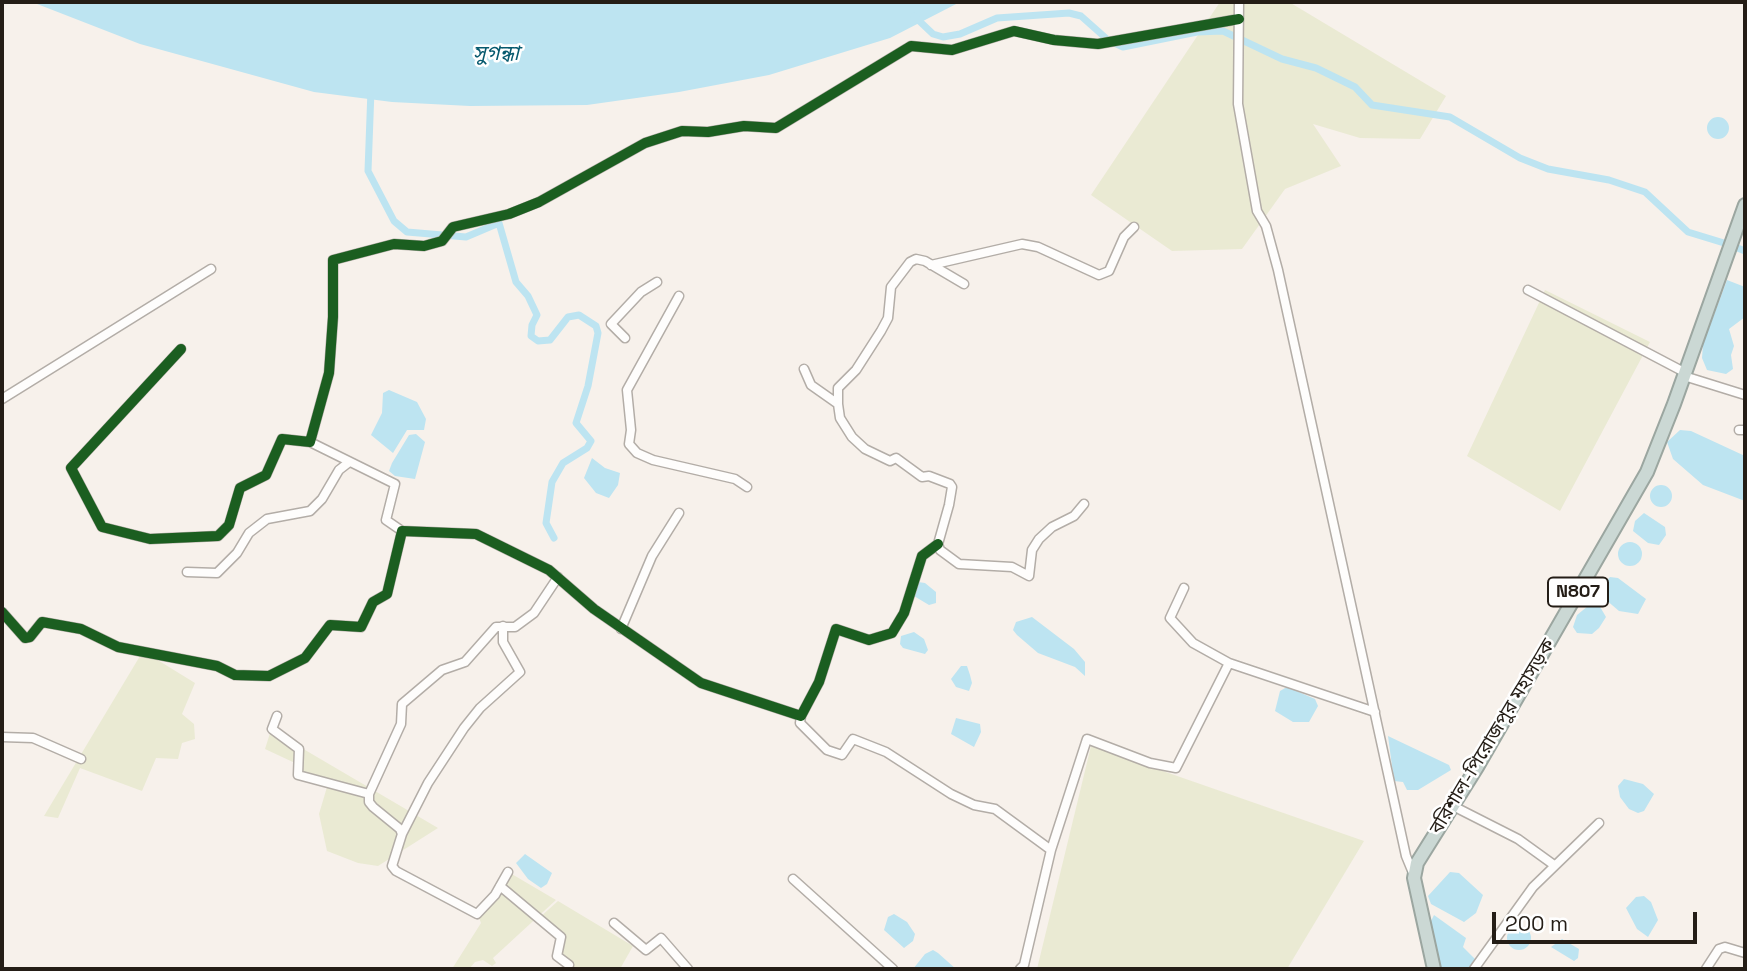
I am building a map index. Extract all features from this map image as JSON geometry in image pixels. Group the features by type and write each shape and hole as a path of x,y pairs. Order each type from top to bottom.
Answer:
{"highway":[{"name":"বরিশাল-পিরোজপুর মহাসড়ক","path":"1415,876 1417,863 1453,806 1647,472 1740,231 1745,205"},
{"path":"1415,876 1434,969"}],"street":[{"path":"1239,2 1238,104 1257,211 1266,226 1281,281 1406,856 1415,876"},
{"path":"310,442 329,373 333,260 394,244 424,246 442,241 453,227 509,214 539,202 645,143 682,131 708,132 744,126 776,128 911,46 952,50 1014,31 1054,40 1098,44 1238,19"},
{"path":"931,265 1023,244 1038,247 1099,275 1109,271 1124,237 1134,227"},
{"path":"964,284 916,259 891,287 888,318 856,370 838,388 840,418 852,437 865,449 890,461 896,458 922,477 929,476 950,484 949,505 938,544 940,550 959,564 1012,567 1029,576 1032,550 1039,539 1052,527 1074,516 1084,504"},
{"path":"2,399 211,269"},
{"path":"625,338 611,324 641,292 657,282"},
{"path":"1528,290 1685,375 1745,395"},
{"path":"679,296 627,390 631,430 629,444 637,453 653,460 735,479 747,487"},
{"path":"181,349 71,468 102,527 150,539 218,536 229,525 240,488 266,475 282,439 310,442 395,484 386,520 402,531 476,534 529,559 558,577 621,629 701,683 801,716"},
{"path":"804,369 811,385 838,404"},
{"path":"187,572 217,573 237,553 249,533 267,519 310,511 327,492 338,470 348,463"},
{"path":"621,629 652,556 679,513"},
{"path":"2,611 25,638 30,637 42,622 81,629 117,647 218,667 235,675 268,676 305,658 330,625 361,627 373,603 387,594 402,531"},
{"path":"938,544 922,556 904,613 892,633 869,640 835,629 819,682 800,723 827,750 842,755 853,739 886,752 951,794 974,805 995,808 1051,850"},
{"path":"402,834 395,823 369,802 369,794 401,724 402,704 442,670 466,662 496,627 515,628 534,613 558,577"},
{"path":"1184,588 1170,618 1193,643 1229,663 1375,712"},
{"path":"503,626 503,642 520,672 480,708 464,728 428,783 402,834 392,866 409,879 477,914 508,872"},
{"path":"1020,969 1024,965 1051,850 1087,739 1150,763 1177,768 1229,663"},
{"path":"277,716 272,729 299,749 298,775 369,794"},
{"path":"2,737 33,738 81,759"},
{"path":"1453,806 1518,839 1555,865"},
{"path":"1474,969 1533,887 1599,823"},
{"path":"793,879 893,969"},
{"path":"500,886 561,937 556,956 569,965"},
{"path":"614,923 646,950 661,938 688,969"},
{"path":"1706,969 1719,949 1725,947 1745,953"}],"green space":[{"path":"1220,2 1289,2 1446,96 1420,139 1360,138 1313,124 1341,166 1285,189 1242,249 1172,251 1091,195"},
{"path":"1545,290 1650,342 1560,511 1467,456"},
{"path":"143,651 195,683 182,714 194,724 195,739 182,743 178,759 156,758 142,791 80,768 58,818 44,816"},
{"path":"271,730 438,828 378,866 358,863 327,851 319,814 327,787 295,778 295,763 265,749"},
{"path":"1091,746 1364,841 1287,969 1037,969"},
{"path":"510,873 556,900 493,958 496,963 492,966 483,960 475,962 469,969 452,969 481,923 478,915"},
{"path":"558,901 633,946 620,969 571,967 559,954 564,938 539,918"}],"water":[{"name":"সুগন্ধা","path":"32,2 960,2 890,38 769,75 679,92 587,105 470,106 392,102 314,92 140,44"},
{"path":"1718,117 1726,120 1729,128 1726,136 1718,139 1710,136 1707,128 1710,120"},
{"path":"1727,280 1745,287 1745,317 1729,329 1734,346 1731,355 1733,369 1726,374 1707,370 1702,358 1703,344"},
{"path":"389,390 417,402 426,419 424,430 407,430 393,453 371,435 382,413 383,393"},
{"path":"1680,430 1691,431 1745,456 1745,501 1703,485 1673,459 1667,442"},
{"path":"416,434 425,442 415,479 395,476 389,471 392,463 409,435"},
{"path":"592,458 605,468 620,473 618,485 609,498 596,493 584,478"},
{"path":"1661,485 1671,492 1672,496 1665,506 1661,507 1651,500 1650,496 1657,486"},
{"path":"1644,513 1665,527 1666,535 1659,545 1648,543 1633,531 1635,521"},
{"path":"1630,542 1639,545 1642,554 1639,563 1630,566 1621,563 1618,554 1621,545"},
{"path":"1610,577 1618,578 1646,599 1638,614 1619,611 1605,599 1602,586"},
{"path":"918,582 925,583 936,592 936,603 929,605 914,596"},
{"path":"1599,605 1606,617 1599,628 1592,634 1577,633 1573,627 1577,615 1588,606"},
{"path":"1032,617 1074,649 1085,662 1085,676 1075,667 1038,653 1017,635 1013,630 1016,622"},
{"path":"914,632 924,639 928,650 925,654 903,648 900,644 901,636"},
{"path":"961,666 967,666 970,675 972,683 969,691 956,687 951,679"},
{"path":"1287,687 1315,699 1318,706 1309,722 1293,722 1275,711 1280,691"},
{"path":"956,718 980,724 981,732 974,747 951,734"},
{"path":"1388,736 1449,765 1451,770 1418,790 1407,790 1403,782 1394,781"},
{"path":"1624,779 1643,784 1654,794 1644,811 1638,813 1629,809 1620,797 1618,786"},
{"path":"525,854 552,873 547,884 541,888 528,879 516,863"},
{"path":"1450,872 1459,873 1483,895 1476,913 1464,922 1431,904 1428,896"},
{"path":"1644,896 1651,902 1658,920 1648,937 1637,929 1626,908 1636,897"},
{"path":"894,914 907,922 915,934 913,941 904,948 884,930 888,917"},
{"path":"1434,915 1466,938 1463,947 1475,959 1468,969 1441,969 1429,925"},
{"path":"1519,926 1527,930 1531,938 1527,946 1519,950 1511,946 1507,938 1511,930"},
{"path":"1562,939 1579,949 1578,958 1574,961 1551,947"},
{"path":"933,950 956,969 913,969 925,954"}],"waterway":[{"path":"914,16 933,34 943,37 960,34 997,18 1069,13 1081,16 1108,40 1123,47 1197,32 1223,31 1282,59 1316,68 1355,87 1372,105 1450,117 1520,158 1548,169 1609,180 1645,192 1688,232 1724,243"},
{"path":"371,90 368,171 394,221 407,232 466,237 499,223 516,282 528,296 537,315 531,336 538,341 550,340 568,317 579,315 596,326 598,333 588,386 576,423 591,441 587,448 563,463 552,482 546,523 554,538"},
{"path":"1735,247 1745,251"}],"cycle path":[{"path":"181,349 71,468 102,527 150,539 218,536 229,525 240,488 266,475 282,439 310,442 329,373 333,260 394,244 424,246 442,241 453,227 509,214 539,202 645,143 682,131 708,132 744,126 776,128 911,46 952,50 1014,31 1054,40 1098,44 1239,19"},
{"path":"2,612 25,638 30,637 42,622 81,629 118,647 217,666 235,675 269,676 305,658 330,625 361,627 373,602 387,594 402,531 476,534 549,570 594,609 701,683 801,716 819,682 836,629 869,640 892,633 904,613 922,556 938,544"}]}
